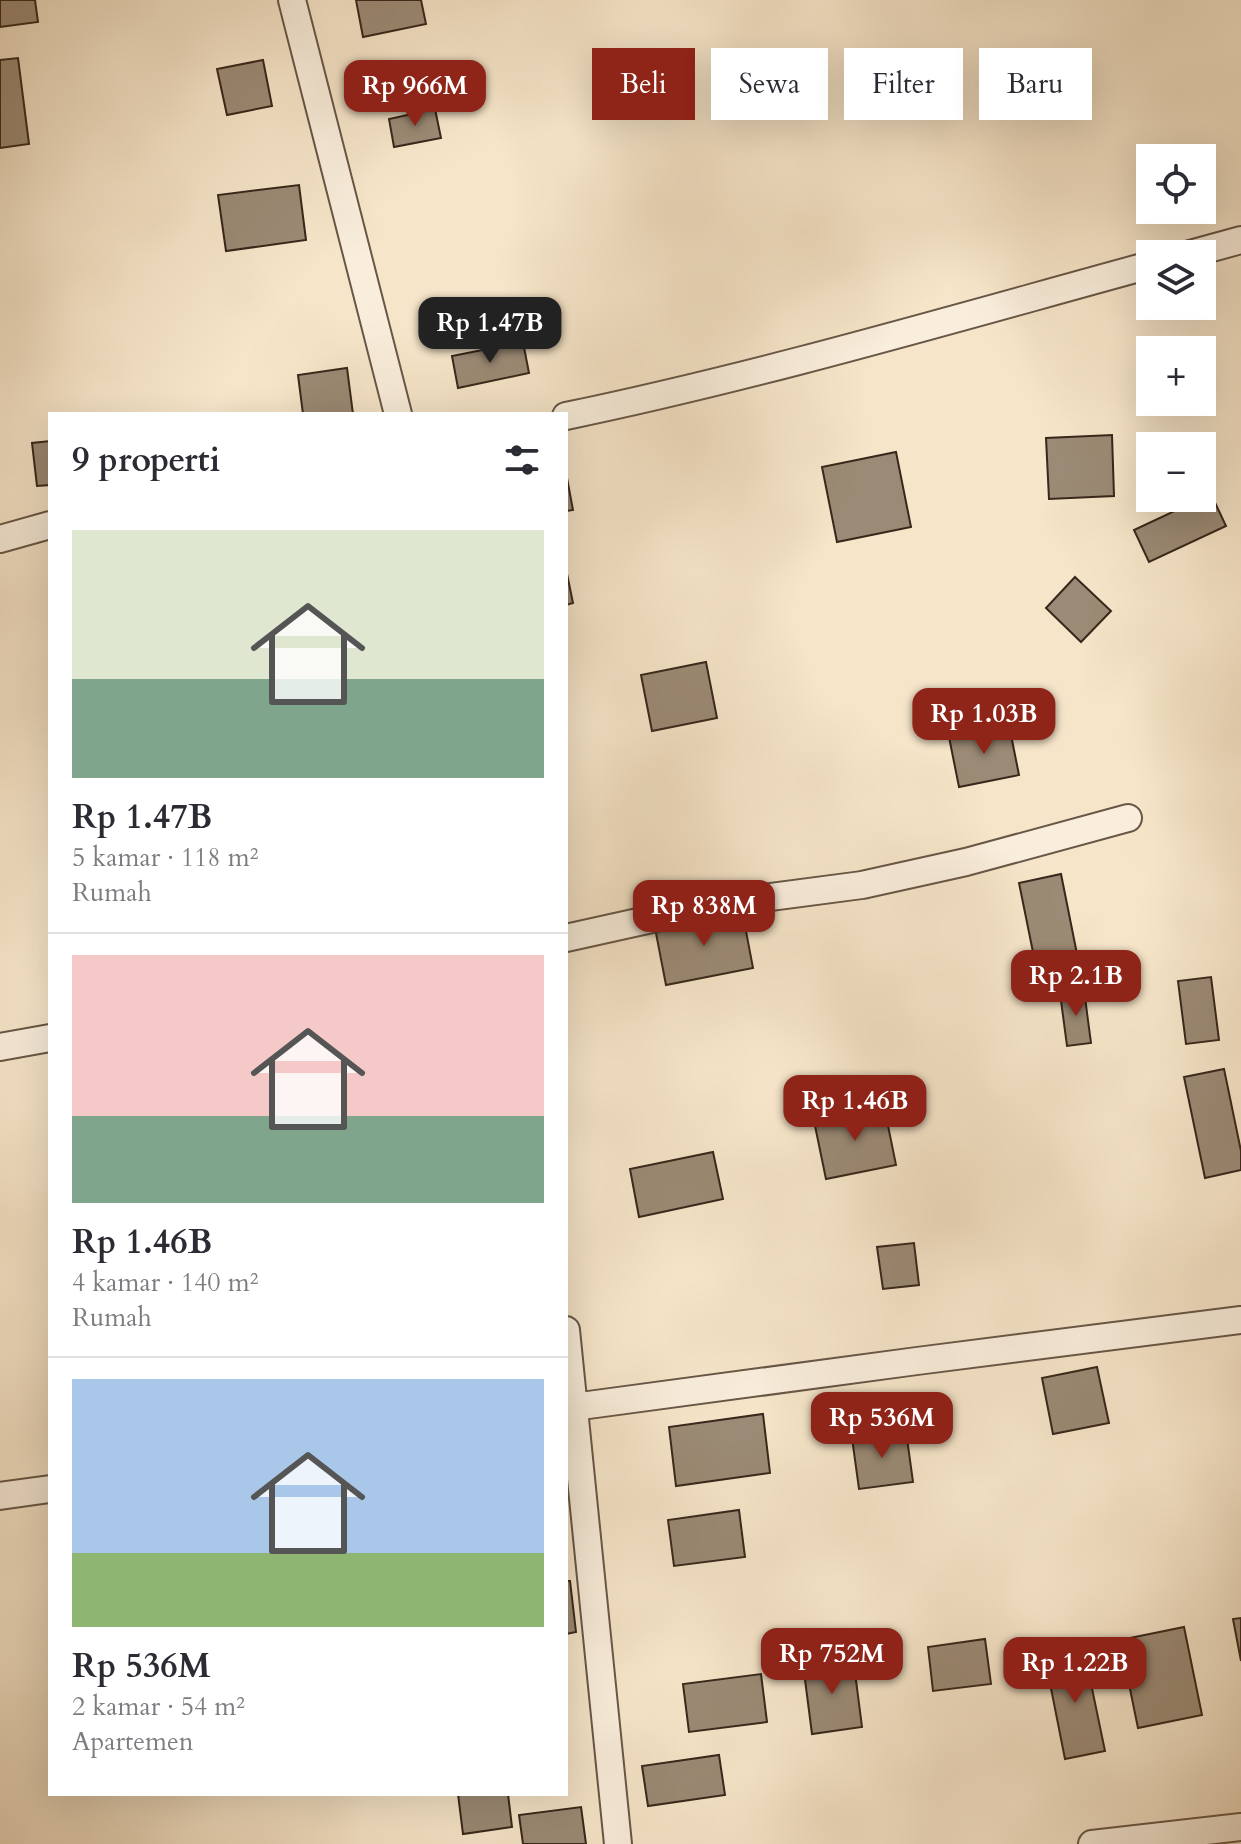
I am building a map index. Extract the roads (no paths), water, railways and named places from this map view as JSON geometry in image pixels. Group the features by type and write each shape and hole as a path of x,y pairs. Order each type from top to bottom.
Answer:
{"street":[{"path":"292,0 397,412"},
{"path":"1216,247 1241,240"},
{"path":"568,416 781,366 1136,269"},
{"path":"0,539 48,526"},
{"path":"568,938 724,903 862,885 966,862 1128,818"},
{"path":"0,1047 48,1038"},
{"path":"570,1407 1241,1320"},
{"path":"568,1368 618,1844"},
{"path":"0,1496 48,1489"},
{"path":"1092,1844 1241,1827"}]}
